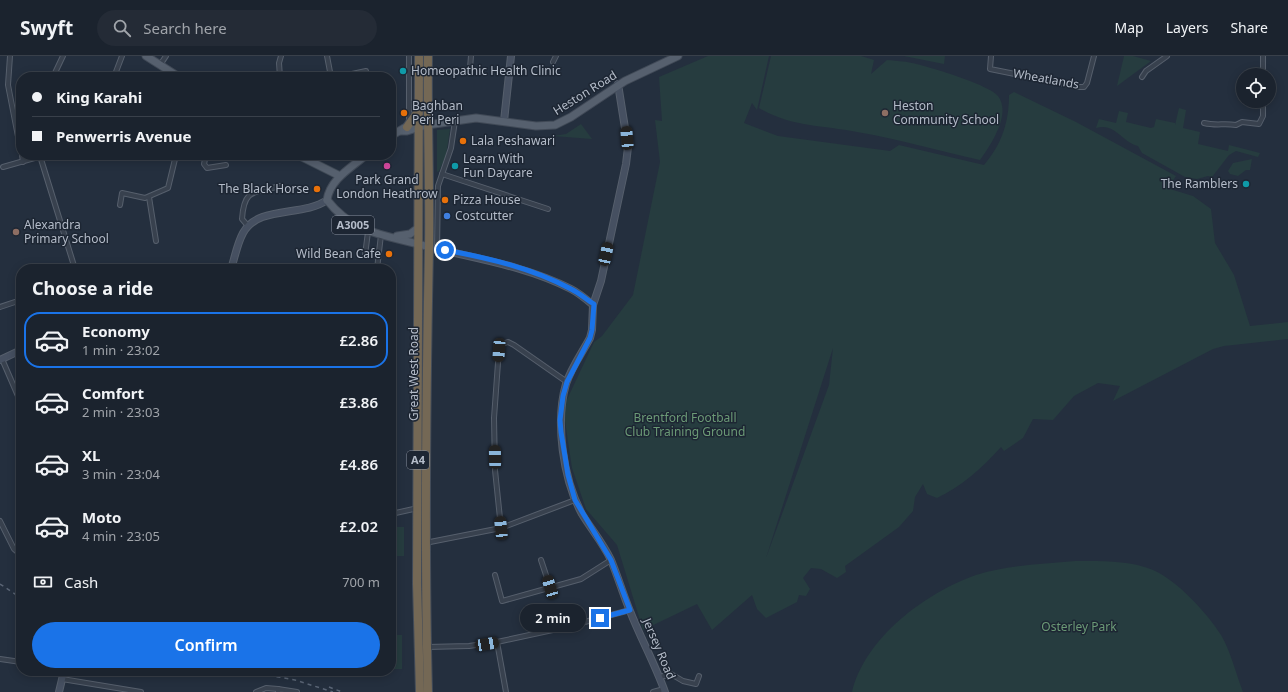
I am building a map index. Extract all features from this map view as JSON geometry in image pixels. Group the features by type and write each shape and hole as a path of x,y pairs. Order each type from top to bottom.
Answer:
{"highway":[{"name":"Great West Road","path":"419,56 419,109 423,126 431,197 433,248 427,310 425,544 428,692"},
{"name":"Great West Road","path":"420,692 417,584 418,228 428,56"},
{"path":"405,127 419,109"},
{"path":"419,244 423,240 424,214 431,197"}],"main road":[{"path":"146,56 171,72"},
{"name":"Heston Road","path":"405,127 423,126 476,118 536,126 555,125 571,117 618,84 678,56"},
{"path":"396,133 405,127"},
{"path":"308,160 340,176"},
{"name":"A3005","path":"360,160 340,176 331,188 327,200 334,209 352,224 368,232 433,248"},
{"name":"A3005","path":"393,237 410,234 418,228"}],"street":[{"path":"10,56 8,85 16,126"},
{"path":"55,72 63,56"},
{"path":"116,72 122,56"},
{"path":"160,65 166,56"},
{"path":"280,72 279,63 281,56"},
{"path":"327,56 330,72"},
{"path":"405,127 410,56"},
{"path":"470,68 471,56"},
{"path":"504,121 511,56"},
{"path":"553,62 556,56"},
{"name":"Wheatlands","path":"991,56 990,69 1080,87 1084,87 1087,83 1094,56"},
{"path":"1142,77 1146,71 1167,56"},
{"path":"1263,56 1263,68"},
{"path":"361,72 366,71"},
{"name":"Jersey Road","path":"618,84 628,147 626,164 601,281 594,304 590,338 567,382 561,406 561,432 568,475 575,500 611,560 630,610 660,677 664,690"},
{"path":"1204,123 1216,126 1225,123 1236,125 1242,122 1260,124 1263,116 1263,108"},
{"path":"431,197 442,174 451,148 455,121"},
{"path":"3,167 29,160"},
{"path":"41,160 73,264"},
{"path":"120,205 122,193 148,197 168,188 175,160"},
{"path":"205,160 204,164 206,168 226,165"},
{"path":"442,174 548,209"},
{"path":"248,226 242,219 244,200 249,194 280,186 282,188"},
{"path":"148,197 156,241"},
{"path":"233,264 240,240 248,226 264,217 279,212 318,207 327,200"},
{"path":"366,255 368,232"},
{"path":"378,264 381,235"},
{"path":"433,248 482,258 540,275 572,289 594,304"},
{"path":"0,307 16,302"},
{"path":"501,528 495,470 494,418 499,350 502,344 508,342 514,345 567,382"},
{"path":"16,352 1,360 16,392"},
{"path":"425,544 501,528 575,500"},
{"path":"396,513 418,508"},
{"path":"0,521 16,551"},
{"path":"541,560 550,587"},
{"path":"495,575 502,601 581,579 611,560"},
{"path":"427,647 469,646 497,642 562,628 630,610"},
{"path":"497,642 506,692"},
{"path":"0,659 16,661"},
{"path":"660,677 671,674 684,681 699,685 699,676"},
{"path":"59,692 62,676"},
{"path":"74,676 141,692"},
{"path":"256,692 266,688 297,692"},
{"path":"653,692 664,690"}],"green space":[{"name":"Brentford Football Club Training Ground","path":"708,56 769,56 757,110 752,103 744,123 778,136 890,151 899,145 984,165 1000,141 1008,114 1009,95 1014,92 1076,122 1176,176 1170,189 1193,196 1211,209 1215,243 1234,275 1250,326 1288,322 1288,339 1224,346 1213,349 1113,401 1120,386 1098,383 1074,396 1053,420 1033,419 1023,438 1004,451 1001,447 971,476 955,488 937,498 927,494 923,484 915,497 913,511 899,527 845,566 846,572 837,578 821,569 811,568 803,578 810,589 806,596 799,595 797,602 766,618 757,609 752,595 712,630 697,604 643,630 617,545 586,509 572,468 563,408 594,342 602,336 633,295 660,162 655,120 662,121 659,77","holes":["833,348 829,385 766,558"]},
{"name":"Heston Community School","path":"771,56 861,56 874,60 871,74 887,60 909,62 958,76 993,92 998,96 1002,103 1002,112 998,130 980,160 872,135 783,119 759,108"},
{"path":"904,56 945,56 944,64"},
{"path":"1124,56 1133,56 1151,61 1117,86"},
{"path":"1179,108 1186,110 1183,128 1200,132 1198,144 1228,151 1229,145 1260,153 1258,157 1236,151 1229,155 1212,177 1208,176 1197,179 1185,177 1142,153 1138,146 1127,141 1113,130 1103,127 1096,128 1099,119 1116,123 1119,111 1128,113 1126,122 1151,128 1154,127 1156,119 1175,123 1175,125"},
{"path":"581,124 592,139 553,136 566,134"},
{"path":"450,129 446,156 439,171 437,172 437,130"},
{"path":"1252,159 1250,170 1246,170 1238,176 1230,174 1228,171 1233,163"},
{"path":"396,527 404,527 404,556 396,556"},
{"name":"Osterley Park","path":"1075,561 1134,564 1153,570 1172,582 1191,598 1208,617 1221,635 1231,656 1243,692 852,692 859,672 870,653 884,636 900,620 937,593 976,575 1000,569 1025,565"},
{"path":"396,635 402,635 402,669 396,669"}],"railway":[{"path":"0,584 16,595"},
{"path":"273,676 295,680 333,692"},
{"path":"329,687 342,692"}],"place":[{"name":"Homeopathic Health Clinic","path":"403,71"},
{"name":"Baghban Peri Peri","path":"404,113"},
{"name":"Heston Community School","path":"885,113"},
{"name":"Lala Peshawari","path":"463,141"},
{"name":"Park Grand London Heathrow","path":"387,166"},
{"name":"Learn With Fun Daycare","path":"455,166"},
{"name":"The Ramblers","path":"1246,184"},
{"name":"The Black Horse","path":"317,189"},
{"name":"Pizza House","path":"445,200"},
{"name":"Costcutter","path":"447,216"},
{"name":"Alexandra Primary School","path":"16,232"},
{"name":"Wild Bean Cafe","path":"389,254"}],"route":[{"path":"445,250 516,267 547,278 572,289 594,304 590,338 574,366 567,382 561,406 560,420 568,475 575,500 582,514 611,560 630,610 600,618"}]}
